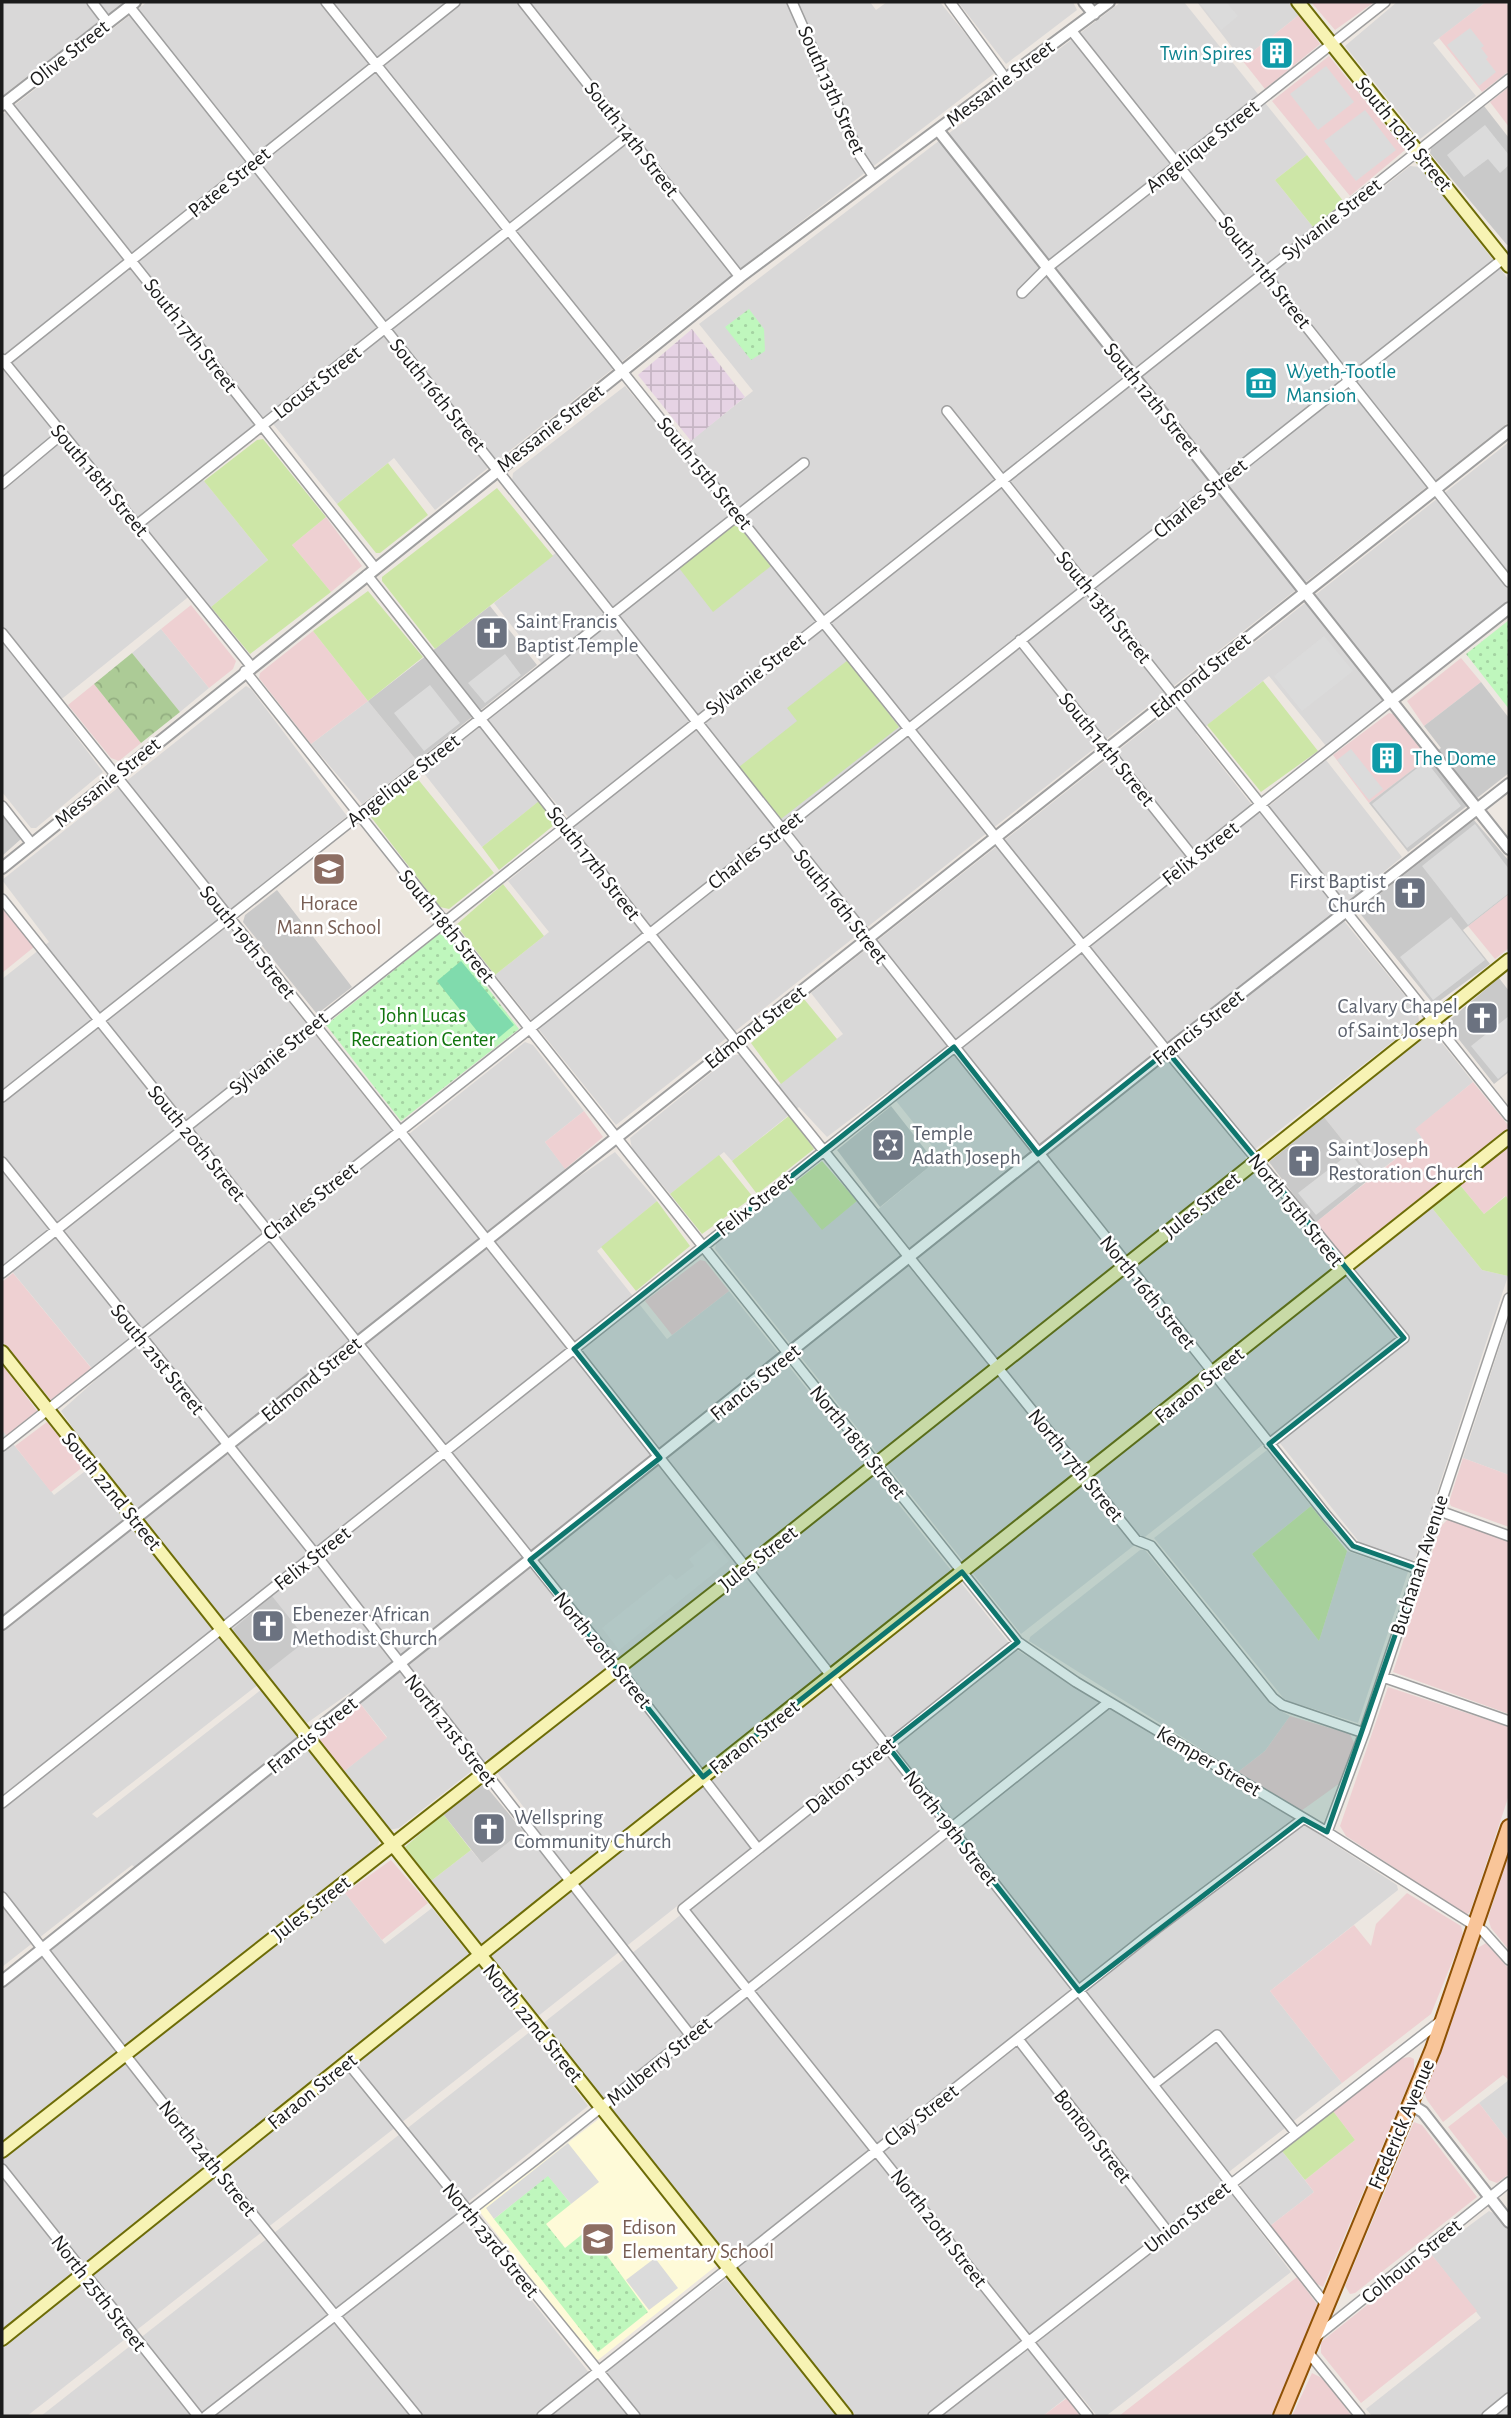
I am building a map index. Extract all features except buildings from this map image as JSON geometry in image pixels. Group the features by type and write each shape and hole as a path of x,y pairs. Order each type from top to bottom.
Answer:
{"main road":[{"name":"South 10th Street","path":"1298,2 1507,260"},
{"name":"Jules Street","path":"2,2151 483,1771 747,1567 1509,960"},
{"name":"Faraon Street","path":"2,2339 479,1955 1345,1270 1509,1137"},
{"name":"South 22nd Street","path":"2,1352 222,1628"},
{"name":"North 22nd Street","path":"222,1628 390,1845 846,2416"},
{"name":"Frederick Avenue","path":"1281,2416 1443,2019 1509,1827"}],"street":[{"path":"92,2 108,23"},
{"name":"South 15th Street","path":"326,2 1083,944"},
{"name":"Patee Street","path":"3,361 455,2"},
{"name":"South 14th Street","path":"523,2 740,276"},
{"name":"South 13th Street","path":"792,2 860,156 874,177"},
{"path":"950,2 1006,79"},
{"path":"1084,2 1094,14"},
{"name":"Messanie Street","path":"2,868 740,276 1110,2"},
{"name":"Angelique Street","path":"1022,293 1047,268 1385,2"},
{"name":"Olive Street","path":"4,104 132,4"},
{"name":"South 16th Street","path":"132,4 253,163 954,1048"},
{"name":"South 11th Street","path":"1072,30 1509,582"},
{"name":"Sylvanie Street","path":"2,1273 565,824 1509,79"},
{"name":"South 17th Street","path":"4,104 262,425 481,718 823,1150"},
{"name":"South 12th Street","path":"938,130 1306,590 1509,849"},
{"name":"Locust Street","path":"138,524 629,135"},
{"name":"Charles Street","path":"2,1447 1349,378 1507,260"},
{"name":"South 18th Street","path":"3,361 138,524 358,815 701,1246"},
{"name":"South 13th Street","path":"947,411 1509,1116"},
{"name":"Edmond Street","path":"2,1624 1509,431"},
{"path":"2,484 62,434"},
{"name":"Angelique Street","path":"2,1097 97,1018 804,463"},
{"name":"Felix Street","path":"2,1802 1509,608"},
{"name":"South 19th Street","path":"2,633 574,1349"},
{"name":"South 14th Street","path":"1020,640 1194,858"},
{"name":"Francis Street","path":"2,1981 1167,1051 1509,784"},
{"path":"2,806 32,844"},
{"name":"South 20th Street","path":"2,899 445,1452"},
{"name":"North 15th Street","path":"1083,944 1256,1161 1404,1338 1269,1444"},
{"name":"North 16th Street","path":"954,1048 1353,1546 1418,1569"},
{"name":"North 17th Street","path":"823,1150 1136,1540 1151,1546 1273,1698 1282,1705 1364,1733"},
{"name":"South 21st Street","path":"2,1162 317,1555"},
{"name":"North 18th Street","path":"701,1246 962,1572"},
{"name":"Buchanan Avenue","path":"1327,1832 1364,1733 1509,1298"},
{"name":"North 19th Street","path":"574,1349 1327,2306"},
{"name":"North 20th Street","path":"445,1452 618,1668 758,1849"},
{"path":"1437,1510 1509,1536"},
{"name":"North 21st Street","path":"317,1555 691,2036"},
{"name":"Kemper Street","path":"962,1572 1018,1642 1109,1702 1327,1832 1476,1927"},
{"name":"Dalton Street","path":"683,1909 1018,1642"},
{"path":"1383,1677 1509,1721"},
{"name":"Mulberry Street","path":"206,2416 468,2213 1109,1702"},
{"name":"Clay Street","path":"542,2416 1079,1991 1303,1819"},
{"name":"North 24th Street","path":"2,1897 216,2169 417,2416"},
{"name":"North 20th Street","path":"683,1909 1088,2416"},
{"path":"1476,1927 1491,1937 1509,1960"},
{"name":"Union Street","path":"933,2416 1443,2019"},
{"path":"1153,2085 1217,2035 1296,2133"},
{"name":"Bonton Street","path":"1018,2039 1168,2232"},
{"name":"North 23rd Street","path":"347,2062 635,2416"},
{"path":"1410,2104 1423,2112 1509,2222"},
{"name":"North 25th Street","path":"2,2169 198,2416"},
{"name":"Colhoun Street","path":"1311,2346 1509,2182"},
{"path":"1311,2346 1360,2416"},
{"path":"1487,2416 1509,2398"}],"highlighted area":[{"path":"954,1047 1038,1154 1167,1051 1404,1338 1269,1444 1353,1546 1418,1569 1327,1832 1303,1819 1079,1991 887,1745 1018,1642 962,1572 703,1777 530,1560 660,1458 574,1349"}],"shaded area":[{"path":"2,2 124,2 2,96"},
{"path":"147,2 870,2 876,10 887,2 940,2 996,72 707,294 435,510 394,458 337,504 266,415 196,471 268,560 211,607 197,590 53,706 103,772 36,828 31,828 2,792 2,115"},
{"path":"958,2 1073,2 1077,10 1006,64"},
{"path":"1121,2 1184,2 1307,155 1275,180 1321,237 1410,166 1420,167 1509,280 1509,422 616,1125 495,975 549,932 508,881 576,826 548,794 482,847 423,772 548,672 494,603 563,547 512,481 513,473 625,386 679,450 753,391 699,324"},
{"path":"1197,2 1288,2 1299,15 1242,60"},
{"path":"1199,2 1226,2 1238,16 1221,30"},
{"path":"1311,2 1372,2 1373,3 1335,30"},
{"path":"1397,2 1486,2 1433,43 1476,96 1420,139 1345,46"},
{"path":"1486,2 1505,2 1509,7 1509,71 1482,92 1439,38"},
{"path":"1299,15 1320,44 1265,89 1242,60"},
{"path":"1470,28 1484,46 1481,48 1488,57 1486,59 1496,72 1479,86 1447,45"},
{"path":"1329,56 1405,150 1350,196 1272,101"},
{"path":"1326,66 1354,102 1318,130 1290,94"},
{"path":"1509,87 1509,127 1490,102"},
{"path":"1484,106 1509,138 1507,245 1430,153 1431,148"},
{"path":"1365,110 1396,150 1356,181 1324,141"},
{"path":"1485,125 1509,155 1509,165 1500,173 1488,159 1464,177 1447,155"},
{"path":"692,329 745,397 691,441 638,375"},
{"path":"1509,442 1509,600 1326,746 1269,676 1196,734 1259,814 1326,760 1402,857 1336,911 1418,1012 1419,1021 1245,1157 1343,1278 1432,1208 1482,1270 1508,1276 1415,1559 1412,1561 1360,1543 1279,1442 1406,1341 1404,1334 1021,1634 715,1249 716,1244 788,1188 822,1229 857,1201 870,1216 941,1157 888,1091 827,1137 799,1107 732,1161 724,1152 670,1194 632,1149 630,1138 733,1055 741,1055 771,1091 843,1034 811,993"},
{"path":"326,517 362,566 331,592 292,545"},
{"path":"191,605 236,661 233,669 209,688 161,629"},
{"path":"490,606 537,665 417,761 368,701"},
{"path":"161,629 209,688 180,712 132,653"},
{"path":"313,631 368,701 311,744 259,678 260,673"},
{"path":"1324,636 1353,671 1302,711 1274,676"},
{"path":"505,654 521,675 485,703 468,683"},
{"path":"1461,658 1481,682 1424,726 1407,701"},
{"path":"1481,682 1509,718 1509,773 1408,852 1369,803 1441,748 1424,726"},
{"path":"94,684 141,743 119,761 111,758 68,705"},
{"path":"430,685 460,723 424,751 394,713"},
{"path":"246,686 251,689 347,816 221,917 400,1141 525,1042 533,1045 584,1111 545,1142 574,1180 615,1152 657,1201 597,1251 667,1339 729,1291 1009,1643 537,2017 431,1881 471,1850 482,1863 535,1822 487,1759 399,1828 389,1830 343,1772 387,1737 351,1692 307,1723 268,1677 92,1814 97,1818 262,1689 380,1840 377,1847 335,1880 385,1944 432,1908 526,2025 27,2416 2,2416 2,1984 142,1874 132,1865 2,1967 2,1430 54,1495 97,1462 61,1411 99,1377 5,1263 2,1265 2,979 49,942 2,880"},
{"path":"368,701 417,761 362,804 311,744"},
{"path":"1389,713 1393,714 1428,758 1369,803 1333,755"},
{"path":"1351,749 1383,789 1369,800 1337,760"},
{"path":"1426,761 1461,806 1407,848 1372,804"},
{"path":"2,812 21,839 2,856"},
{"path":"1474,820 1509,861 1509,894 1463,930 1490,964 1434,1005 1358,911"},
{"path":"1475,824 1509,869 1509,893 1468,925 1422,866"},
{"path":"277,890 352,987 317,1014 243,922 245,915"},
{"path":"1509,894 1509,948 1495,959 1468,926"},
{"path":"2,906 34,947 2,973"},
{"path":"1451,917 1485,960 1433,1000 1400,957"},
{"path":"1499,978 1509,991 1509,1072 1494,1084 1446,1023"},
{"path":"1509,1016 1509,1070 1498,1079 1471,1046"},
{"path":"1429,1034 1438,1038 1473,1082 1416,1129 1422,1138 1372,1177 1324,1117"},
{"path":"1473,1082 1508,1125 1507,1132 1347,1258 1343,1258 1315,1223 1422,1138 1415,1129"},
{"path":"891,1106 935,1162 880,1207 837,1150"},
{"path":"584,1111 603,1137 565,1169 545,1142"},
{"path":"1324,1117 1372,1177 1315,1223 1269,1162"},
{"path":"1509,1146 1509,1201 1505,1196 1484,1214 1460,1185"},
{"path":"1350,1153 1367,1175 1316,1215 1298,1193"},
{"path":"700,1260 705,1261 729,1291 672,1335 645,1301"},
{"path":"13,1273 92,1369 51,1400 2,1341 2,1282"},
{"path":"1509,1318 1509,1475 1463,1458"},
{"path":"3,1365 37,1411 7,1436 2,1430"},
{"path":"47,1422 84,1466 51,1492 15,1446"},
{"path":"1267,1450 1311,1506 1252,1554 1319,1641 1347,1551 1408,1572 1358,1723 1285,1700 1154,1538"},
{"path":"1463,1458 1509,1475 1509,1527 1451,1506 1449,1502"},
{"path":"1448,1519 1509,1541 1509,1714 1393,1672 1441,1526"},
{"path":"712,1540 729,1561 619,1650 602,1628 670,1574 676,1580 694,1566 689,1559"},
{"path":"1140,1550 1145,1550 1272,1706 1290,1716 1265,1751 1238,1772 1029,1641 1030,1637"},
{"path":"272,1596 307,1640 265,1673 233,1629"},
{"path":"1017,1650 1314,1831 1397,1885 1398,1890 1270,1991 1342,2083 1220,2179 1291,2272 1106,2416 1097,2416 1076,2390 1043,2416 856,2416 542,2024"},
{"path":"1388,1687 1509,1727 1509,1795 1470,1912 1466,1915 1346,1836 1340,1826"},
{"path":"359,1702 387,1738 343,1772 321,1743 319,1734"},
{"path":"1290,1716 1350,1734 1354,1743 1340,1783 1301,1811 1238,1772 1265,1751"},
{"name":"Wellspring Community Church","path":"484,1784 523,1831 482,1863 443,1814"},
{"path":"1508,1856 1509,1950 1491,1928 1488,1918"},
{"path":"391,1860 428,1903 382,1940 345,1893"},
{"path":"1407,1893 1461,1926 1463,1935 1431,2014 1342,2083 1270,1991 1354,1925 1371,1946 1376,1924"},
{"path":"1486,1943 1509,1969 1509,2080 1503,2075 1443,2122 1424,2092 1476,1949"},
{"path":"531,2031 588,2106 459,2209 594,2379 726,2279 837,2416 41,2416"},
{"path":"1402,2058 1414,2059 1414,2071 1323,2287 1315,2283 1270,2226 1314,2192 1305,2180 1355,2140 1333,2111"},
{"path":"1509,2080 1509,2142 1479,2103"},
{"path":"1479,2103 1509,2142 1509,2174 1497,2183 1489,2180 1448,2127"},
{"name":"Edison Elementary School","path":"600,2118 716,2266 598,2360 591,2356 479,2211"},
{"path":"1414,2122 1422,2125 1477,2197 1355,2293 1350,2294 1345,2286"},
{"path":"568,2143 599,2182 571,2204 548,2176 494,2219 486,2208"},
{"path":"1282,2151 1314,2192 1270,2226 1240,2187 1242,2182"},
{"path":"1489,2211 1495,2214 1509,2231 1509,2416 1372,2416 1366,2409 1481,2318 1431,2254"},
{"path":"1431,2254 1477,2311 1361,2403 1321,2353 1321,2342"},
{"path":"655,2258 678,2288 649,2310 626,2280"},
{"path":"1297,2277 1319,2307 1271,2416 1119,2416"},
{"path":"1312,2373 1322,2378 1352,2416 1292,2416"},
{"path":"1067,2398 1081,2416 1043,2416"}],"green space":[{"path":"1307,155 1344,202 1313,227 1275,180"},
{"path":"749,309 764,329 765,351 751,360 725,327"},
{"path":"263,439 326,517 292,545 331,592 250,654 211,607 268,560 204,481 257,440"},
{"path":"388,463 428,515 380,553 376,553 337,504"},
{"path":"497,488 553,556 435,649 382,581 382,577"},
{"path":"733,525 740,528 771,566 713,612 679,568"},
{"path":"368,591 423,657 368,701 313,631"},
{"path":"1509,620 1509,709 1466,654"},
{"path":"132,653 180,712 141,743 94,684"},
{"path":"848,660 899,727 781,819 739,767 797,721 787,708"},
{"path":"1263,681 1318,751 1261,792 1207,725"},
{"path":"417,778 494,873 449,909 440,907 371,817"},
{"path":"539,801 555,821 554,825 499,870 482,847"},
{"path":"503,884 544,936 495,975 456,925"},
{"name":"John Lucas Recreation Center","path":"439,934 449,937 519,1029 401,1121 326,1025"},
{"path":"461,961 514,1025 489,1046 437,981"},
{"path":"804,999 837,1039 781,1084 751,1043"},
{"path":"790,1115 814,1149 757,1194 732,1161"},
{"path":"719,1155 753,1197 702,1234 670,1194"},
{"path":"822,1161 857,1201 822,1230 788,1188"},
{"path":"1460,1185 1484,1214 1506,1196 1509,1201 1508,1276 1482,1270 1432,1208"},
{"path":"657,1201 690,1246 636,1291 601,1247"},
{"path":"1311,1506 1347,1551 1319,1641 1252,1554"},
{"path":"443,1814 471,1850 431,1881 405,1847"},
{"path":"1333,2111 1355,2140 1305,2180 1282,2151"},
{"path":"548,2175 571,2204 546,2224 565,2248 585,2232 589,2237 592,2235 648,2312 598,2352 494,2219"}],"place":[{"name":"Twin Spires","path":"1277,53"},
{"name":"Wyeth-Tootle Mansion","path":"1261,383"},
{"name":"Saint Francis Baptist Temple","path":"492,633"},
{"name":"The Dome","path":"1387,758"},
{"name":"Horace Mann School","path":"329,869"},
{"name":"First Baptist Church","path":"1410,893"},
{"name":"Calvary Chapel of Saint Joseph","path":"1482,1018"},
{"name":"Temple Adath Joseph","path":"888,1145"},
{"name":"Saint Joseph Restoration Church","path":"1304,1161"},
{"name":"Ebenezer African Methodist Church","path":"268,1626"},
{"name":"Wellspring Community Church","path":"489,1829"},
{"name":"Edison Elementary School","path":"598,2239"}]}
